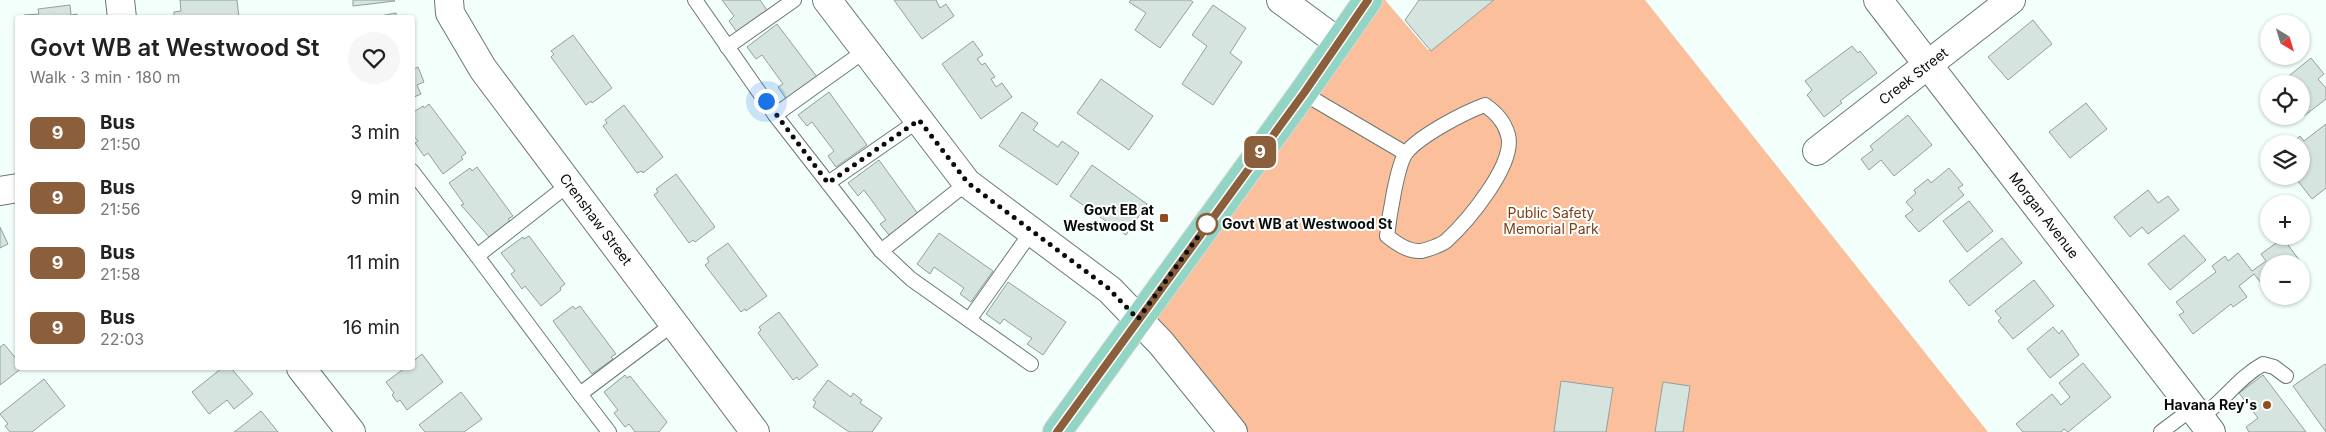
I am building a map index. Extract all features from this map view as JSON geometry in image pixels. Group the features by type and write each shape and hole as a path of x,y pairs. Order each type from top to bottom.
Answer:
{"main road":[{"path":"1057,432 1304,93 1368,0"}],"street":[{"path":"120,0 122,15"},
{"name":"Crenshaw Street","path":"449,0 450,13 483,69 672,324 755,432"},
{"path":"827,0 968,183 1110,290 1169,353 1233,432"},
{"path":"1281,0 1338,42"},
{"name":"Morgan Avenue","path":"1878,0 2201,419"},
{"name":"Creek Street","path":"1817,151 2011,0"},
{"path":"0,191 15,188"},
{"path":"303,370 351,432"}],"lane":[{"path":"695,0 775,115 881,251 910,279 1031,364"},
{"path":"727,47 794,0"},
{"path":"775,115 866,50"},
{"path":"1304,93 1405,153"},
{"path":"1485,105 1500,116 1508,136 1507,157 1480,203 1444,242 1420,251 1399,246 1387,236 1391,202 1405,153 1430,134 1467,111 1485,105"},
{"path":"828,183 919,120"},
{"path":"415,176 609,432"},
{"path":"881,251 968,183"},
{"path":"477,256 568,185"},
{"path":"969,320 1032,231"},
{"path":"580,394 672,324"},
{"path":"2161,432 2201,419 2236,384 2263,364 2274,367 2286,376"}],"green space":[{"name":"Public Safety Memorial Park","path":"1368,0 1385,0 1428,50 1494,0 1645,0 1988,432 1233,432 1138,319"}],"building":[{"path":"180,0 237,0 239,15 174,15 174,12 181,11"},
{"path":"353,0 394,0 395,1 353,6"},
{"path":"722,0 760,0 767,10 737,32 729,21 734,16"},
{"path":"894,0 936,0 940,8 946,4 954,16 922,39"},
{"path":"1131,0 1190,0 1193,2 1160,48 1135,30 1146,13 1129,2"},
{"path":"1419,0 1494,0 1431,51 1405,20"},
{"path":"70,5 71,15 24,15 39,14 38,9"},
{"path":"1213,5 1246,28 1230,53 1242,62 1213,105 1182,84 1207,46 1192,35"},
{"path":"2033,20 2052,44 2008,80 1988,57"},
{"path":"777,24 817,77 787,100 778,87 783,84 762,55 756,59 747,47"},
{"path":"573,35 612,88 592,103 591,101 586,105 551,57 554,54 551,51"},
{"path":"973,41 983,55 977,59 982,65 985,63 995,77 991,79 996,87 1002,83 1012,97 981,119 942,64"},
{"path":"1852,46 1858,53 1860,51 1877,73 1840,101 1842,103 1824,117 1807,95 1812,90 1805,81"},
{"path":"2310,59 2324,74 2318,79 2326,88 2326,99 2310,111 2310,75 2290,75 2302,65 2310,65"},
{"path":"418,67 424,82 417,85 421,94 415,97 415,68"},
{"path":"1101,79 1153,116 1129,150 1077,113"},
{"path":"829,92 867,145 836,167 828,156 834,151 812,122 807,126 798,115"},
{"path":"2086,103 2107,129 2070,158 2049,132"},
{"path":"429,104 466,153 461,157 463,159 443,174 428,153 424,156 415,143 418,141 415,138 415,111 423,106 424,108"},
{"path":"624,105 663,157 643,173 642,171 637,173 603,126 607,123 605,120"},
{"path":"1022,112 1038,123 1033,130 1058,147 1062,141 1079,153 1057,185 999,146"},
{"path":"1908,115 1932,145 1894,176 1881,160 1869,170 1861,159 1873,150 1870,146"},
{"path":"2326,124 2326,188 2312,199 2301,185 2310,185 2310,136"},
{"path":"879,160 918,214 889,235 880,224 886,220 864,190 858,196 848,183"},
{"path":"1092,165 1147,204 1126,235 1070,196"},
{"path":"477,167 513,216 508,219 510,221 489,237 461,205 464,204 449,183 470,168 472,171"},
{"path":"1949,168 1963,185 1958,188 1964,195 1919,232 1905,216 1913,210 1906,202 1916,193 1914,190 1928,179 1931,183"},
{"path":"676,174 715,227 695,242 693,240 689,243 654,195 658,192 656,189"},
{"path":"2148,190 2158,203 2168,196 2179,210 2148,234 2142,227 2130,237 2114,217"},
{"path":"1969,201 1993,231 1967,252 1943,221"},
{"path":"0,227 8,244 0,248"},
{"path":"939,233 993,271 971,302 960,294 964,288 934,267 930,274 917,264"},
{"path":"2184,235 2206,260 2170,290 2148,264"},
{"path":"529,236 565,284 560,288 561,290 541,306 525,286 522,289 511,274 515,271 501,253 523,237 524,239"},
{"path":"2002,238 2022,263 1969,306 1949,281"},
{"path":"728,243 767,296 746,311 745,309 741,312 705,265 709,262 707,258"},
{"path":"2273,245 2288,245 2295,255 2262,255"},
{"path":"2238,253 2252,271 2260,265 2260,282 2254,274 2239,286 2247,297 2233,307 2231,304 2193,334 2179,315 2184,312 2176,302 2216,272 2212,266 2225,256 2228,261"},
{"path":"2034,280 2054,306 2013,339 1998,321 2001,318 1995,311"},
{"path":"1008,282 1066,322 1043,355 1027,344 1032,338 1004,319 1000,324 986,314"},
{"path":"573,306 575,309 580,306 616,354 611,357 613,359 592,374 553,321"},
{"path":"779,312 818,365 799,380 797,377 793,380 758,333 761,330 759,327"},
{"path":"2053,327 2059,334 2062,330 2079,355 2050,378 2027,349"},
{"path":"4,344 15,357 15,370 19,370 0,385 0,347"},
{"path":"422,354 443,382 407,410 400,400 397,402 392,395 394,393 386,382 402,370 415,370 415,360"},
{"path":"2083,363 2111,397 2068,432 2064,429 2061,432 2023,432 2016,424 2052,394 2061,405 2070,397 2059,383"},
{"path":"2326,365 2326,432 2293,386"},
{"path":"220,370 233,370 253,394 234,409 227,400 209,414 192,392"},
{"path":"625,375 627,378 630,376 667,422 659,432 635,432 629,424 625,427 614,413 618,410 604,392"},
{"name":"Havana Rey's","path":"2263,375 2306,432 2249,432 2246,427 2258,418 2239,393"},
{"path":"44,379 65,406 32,432 10,432 5,426 8,424 0,414"},
{"path":"828,380 851,397 853,393 862,400 860,403 882,418 872,432 849,432 813,407 816,402 813,400"},
{"path":"1561,381 1613,388 1606,432 1554,432"},
{"path":"1663,382 1690,386 1683,432 1655,432"},
{"path":"461,392 482,419 464,432 425,432 419,425"},
{"path":"261,411 278,432 234,432 237,430"}],"bus line":[{"name":"9","path":"1057,432 1304,93 1368,0"}],"place":[{"name":"Govt EB at Westwood St","path":"1164,218"},
{"name":"Govt WB at Westwood St","path":"1207,224"},
{"name":"Havana Rey's","path":"2267,405"}],"route":[{"path":"766,101 828,183 919,120 968,183 1108,288 1138,319 1211,219 1207,224"}]}
